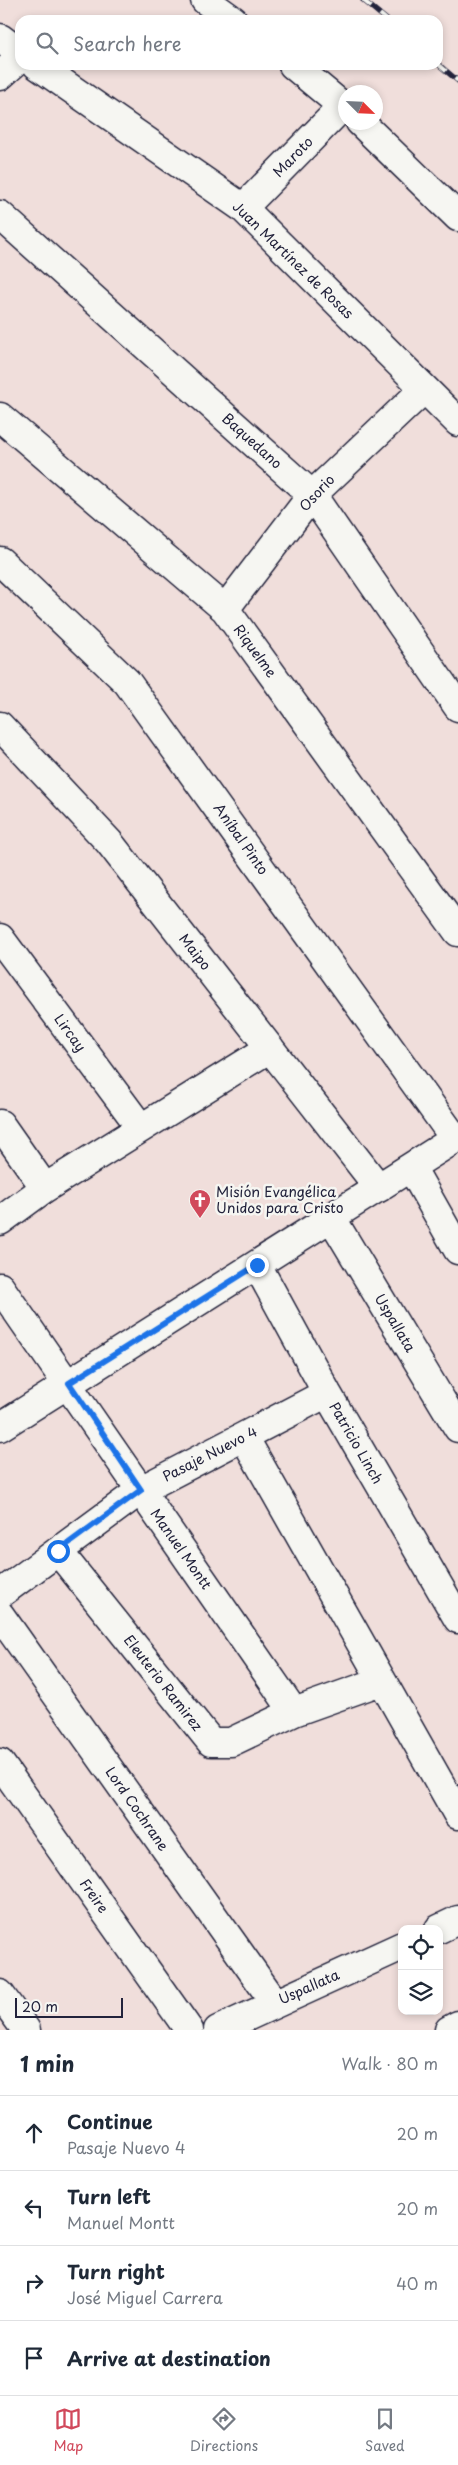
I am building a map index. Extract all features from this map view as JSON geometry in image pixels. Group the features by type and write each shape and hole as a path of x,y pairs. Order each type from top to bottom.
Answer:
{"street":[{"path":"205,0 226,15"},
{"path":"0,38 15,49"},
{"path":"0,76 15,62"},
{"name":"Juan Martínez de Rosas","path":"44,70 243,208 423,390 458,422"},
{"path":"300,70 338,103"},
{"name":"Maroto","path":"243,208 338,123"},
{"path":"367,130 458,217"},
{"name":"Baquedano","path":"0,215 312,495 458,707"},
{"name":"Osorio","path":"225,609 312,495 423,390"},
{"name":"Riquelme","path":"0,417 225,609 458,932"},
{"name":"Aníbal Pinto","path":"0,561 127,682 457,1138"},
{"name":"Maipo","path":"0,726 109,842 379,1188"},
{"name":"Lircay","path":"0,938 141,1128"},
{"path":"0,1221 45,1188 270,1048"},
{"path":"0,1124 45,1188"},
{"path":"0,1427 457,1138"},
{"path":"411,1167 458,1250"},
{"name":"Uspallata","path":"332,1218 458,1428"},
{"name":"Patricio Linch","path":"257,1265 327,1393 458,1619"},
{"name":"Manuel Montt","path":"0,1287 69,1383 294,1712"},
{"name":"Pasaje Nuevo 4","path":"0,1594 141,1490 327,1393"},
{"path":"244,1436 458,1815"},
{"name":"Eleuterio Ramirez","path":"58,1551 211,1742 231,1742 294,1712 381,1681"},
{"name":"Lord Cochrane","path":"0,1615 275,2003"},
{"name":"Freire","path":"0,1763 189,2030"},
{"path":"443,1927 458,1920"},
{"name":"Uspallata","path":"218,2030 398,1948"},
{"path":"0,1994 26,2030"},
{"path":"449,2030 458,2025"}],"railway":[{"path":"363,0 381,15"},
{"path":"443,68 458,81"}],"place":[{"name":"Misión Evangélica Unidos para Cristo","path":"200,1219"}],"route":[{"path":"58,1551 141,1490 69,1383 257,1265"}]}
